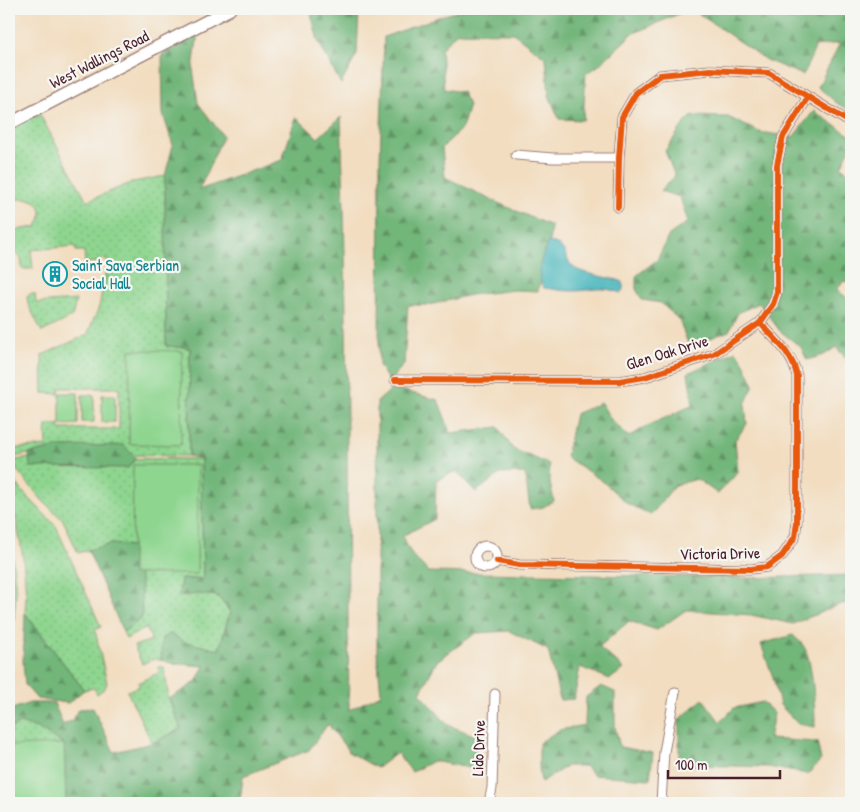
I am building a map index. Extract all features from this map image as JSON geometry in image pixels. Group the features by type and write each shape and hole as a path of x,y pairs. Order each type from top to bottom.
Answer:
{"street":[{"name":"West Wallings Road","path":"9,124 230,9"},
{"path":"618,207 622,117 636,93 660,75 710,70 769,73 851,123"},
{"name":"Glen Oak Drive","path":"395,380 619,381 645,377 714,354 760,323 773,304 777,292 777,165 783,137 808,97"},
{"path":"516,155 553,158 619,158"},
{"name":"Victoria Drive","path":"497,561 519,565 751,569 766,567 782,556 795,537 797,522 797,376 791,359 760,323"},
{"path":"661,803 664,752 675,692"},
{"name":"Lido Drive","path":"489,803 492,788 495,694"}],"green space":[{"path":"310,9 359,9 357,54 341,84 318,41"},
{"path":"466,9 690,9 632,34 598,66 586,73 583,120 559,119 549,95 546,58 513,33 457,32 441,49 444,89 462,92 469,105 462,128 442,148 445,177 489,199 551,226 548,254 538,291 515,290 470,295 429,305 408,305 404,364 389,382 379,365 380,160 384,37"},
{"path":"692,9 851,9 851,111 838,104 818,87 840,43 816,46 803,75 766,60"},
{"path":"198,33 193,69 198,103 223,136 199,190 282,160 296,117 318,138 341,117 346,339 349,710 381,694 377,652 377,402 393,388 438,400 451,433 498,427 513,449 549,464 550,483 554,501 543,507 530,509 525,473 500,474 476,492 456,471 436,480 435,519 402,536 412,555 429,572 745,578 851,575 851,603 841,604 793,624 751,615 686,610 657,630 629,621 599,647 624,669 610,679 580,667 574,699 560,700 548,650 509,631 476,633 437,661 420,693 448,725 479,737 475,769 433,761 412,772 397,753 377,768 350,753 328,724 309,750 243,776 240,803 66,803 64,744 37,728 19,723 9,730 9,710 30,703 54,703 63,725 73,720 78,709 93,708 114,752 152,743 181,729 169,699 196,682 204,666 171,663 161,660 162,638 170,634 185,642 219,650 230,612 218,596 199,594 179,596 181,579 203,579 201,459 189,456 190,348 166,346 165,176 173,145 163,114 162,55"},
{"path":"814,111 851,136 851,146 841,167 851,175 851,283 843,281 837,290 851,301 851,378 848,361 836,347 824,355 807,360 801,347 780,331 759,303 738,313 729,331 689,346 679,320 661,303 642,300 636,289 636,276 657,260 669,235 688,222 680,197 660,191 675,176 665,151 683,125 692,116 728,117 759,132 793,137"},
{"path":"39,113 87,201 133,182 165,176 166,346 190,348 189,456 118,455 48,450 9,458 9,449 47,446 46,425 59,425 60,429 119,429 119,388 60,388 59,394 43,393 42,355 87,335 99,307 108,261 102,258 100,262 85,263 84,251 76,251 75,246 31,250 33,269 22,269 21,258 9,247 9,231 36,227 40,220 41,212 40,207 33,200 9,200 9,128"},
{"path":"30,294 35,294 36,303 76,300 72,317 42,332 28,304 27,297"},
{"path":"130,350 182,351 181,445 129,444"},
{"path":"736,351 742,359 754,385 745,404 747,424 735,440 738,472 718,494 697,479 675,485 651,515 628,504 601,480 566,457 575,414 601,403 612,421 629,437 645,427 693,405 688,373"},
{"path":"60,393 78,393 78,424 60,425"},
{"path":"82,395 94,395 94,422 82,422"},
{"path":"102,395 115,395 115,422 102,422"},
{"path":"123,445 136,458 128,468 30,467 29,454 58,447"},
{"path":"30,458 201,459 203,579 181,579 179,595 199,594 218,596 230,612 219,650 185,642 170,634 162,638 161,660 153,659 142,664 134,646 152,640 146,628 126,639 123,632 142,618 112,544 78,553 63,520 43,501 9,461"},
{"path":"133,465 198,465 197,574 132,574"},
{"path":"9,473 23,492 56,526 101,627 95,630 107,683 105,688 97,694 94,688 84,690 25,613 26,595 23,557 14,509 9,495"},
{"path":"9,522 16,593 14,620 9,620"},
{"path":"112,544 135,546 141,586 142,618 123,632 88,550"},
{"path":"25,613 84,690 68,703 37,699 25,685 23,661"},
{"path":"793,635 803,645 810,663 815,727 798,724 780,705 773,677 761,644"},
{"path":"158,667 164,667 169,699 181,729 152,743 127,691 140,686 138,683 160,672"},
{"path":"601,686 615,692 615,727 620,747 653,753 650,779 593,775 585,766 567,766 541,782 539,743 559,730 585,725 586,697"},
{"path":"703,699 720,722 734,708 763,702 774,713 769,739 817,742 821,760 808,774 768,767 693,765 679,762 679,720"},
{"path":"19,723 38,728 64,744 66,803 9,803 9,730"},
{"path":"64,744 66,803 9,803 9,746"}],"water":[{"path":"548,242 561,247 569,262 576,269 621,281 623,290 621,293 601,289 572,291 544,288 541,282 540,271"}],"cycle path":[{"path":"618,207 622,117 636,93 660,75 710,70 769,73 851,123"},
{"path":"395,380 619,381 645,377 714,354 760,323 773,304 777,292 777,165 783,137 808,97"},
{"path":"497,561 519,565 751,569 767,567 782,556 795,537 797,522 797,376 792,361 760,323"}],"place":[{"name":"Saint Sava Serbian Social Hall","path":"55,274"}]}
